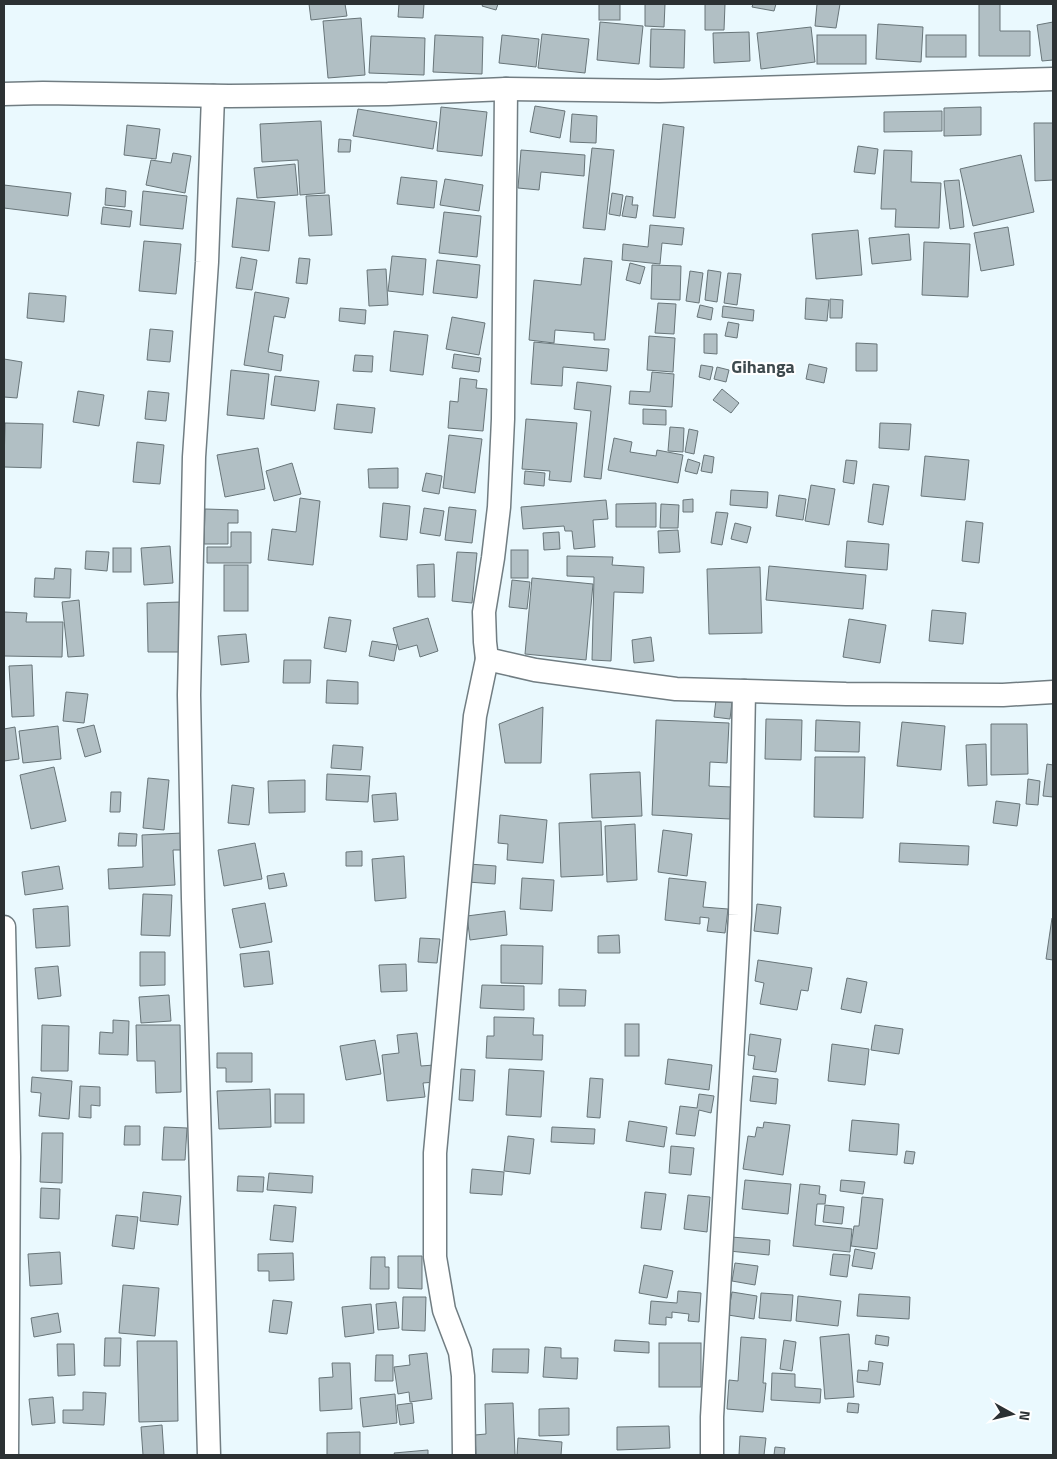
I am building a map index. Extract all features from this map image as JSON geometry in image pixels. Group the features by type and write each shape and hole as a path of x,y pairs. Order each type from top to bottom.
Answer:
{"street":[{"path":"4,94 213,96 388,94 506,89 659,91 1053,79"},
{"path":"464,1455 463,1386 460,1352 444,1310 436,1257 435,1153 475,716 487,659 484,642 484,612 499,507 503,419 506,89"},
{"path":"209,1455 189,695 194,458 207,262 213,96"},
{"path":"487,659 535,670 676,690 993,695 1053,692"},
{"path":"712,1455 712,1417 740,915 744,691"},
{"path":"4,927 9,1157 7,1455"}],"building":[{"path":"309,4 345,4 347,16 311,20"},
{"path":"399,4 424,4 423,18 398,17"},
{"path":"483,4 498,4 496,10 482,6"},
{"path":"599,4 620,4 620,20 599,20"},
{"path":"645,4 665,4 664,27 645,26"},
{"path":"705,4 725,4 724,30 705,30"},
{"path":"753,4 776,4 774,11 752,7"},
{"path":"817,4 840,4 836,28 815,26"},
{"path":"979,4 1000,4 1000,31 1030,31 1030,56 979,56"},
{"path":"361,18 365,75 328,78 323,21"},
{"path":"600,22 643,26 639,64 597,60"},
{"path":"1053,22 1053,60 1042,61 1037,25"},
{"path":"878,24 923,27 921,62 876,59"},
{"path":"811,27 815,62 761,69 757,33"},
{"path":"651,29 685,30 684,68 650,67"},
{"path":"749,32 750,61 714,63 713,33"},
{"path":"542,34 589,39 585,73 538,68"},
{"path":"435,35 483,37 482,74 433,72"},
{"path":"502,35 539,39 536,67 499,63"},
{"path":"817,35 866,35 866,64 817,64"},
{"path":"926,35 966,35 966,57 926,57"},
{"path":"371,36 425,38 424,75 369,73"},
{"path":"535,106 565,111 560,138 530,132"},
{"path":"441,107 487,112 482,156 437,151"},
{"path":"981,107 981,135 944,136 944,108"},
{"path":"358,109 437,122 433,149 353,136"},
{"path":"942,111 942,131 884,132 884,112"},
{"path":"572,114 597,116 596,143 570,142"},
{"path":"321,121 325,193 300,195 298,160 262,162 260,124"},
{"path":"1034,123 1053,123 1053,180 1035,181"},
{"path":"663,124 684,127 675,218 653,216"},
{"path":"127,125 160,129 156,159 124,155"},
{"path":"339,139 351,140 350,152 338,152"},
{"path":"858,146 878,149 875,174 854,172"},
{"path":"592,148 614,150 605,230 583,228"},
{"path":"521,150 585,155 584,176 541,172 539,190 518,188"},
{"path":"884,150 912,151 911,182 941,183 939,228 895,227 896,209 881,209"},
{"path":"173,153 191,156 185,193 146,185 151,160 171,163"},
{"path":"1021,155 1034,212 973,226 960,169"},
{"path":"295,164 298,195 257,198 254,168"},
{"path":"401,177 437,181 434,208 397,204"},
{"path":"445,179 483,185 479,211 440,205"},
{"path":"959,180 964,227 950,229 944,181"},
{"path":"4,185 71,193 68,216 4,208"},
{"path":"106,188 126,191 125,207 105,205"},
{"path":"143,191 187,196 183,229 140,225"},
{"path":"612,193 623,195 620,216 609,214"},
{"path":"329,195 332,235 309,236 306,196"},
{"path":"626,196 633,197 632,205 638,205 636,218 622,216"},
{"path":"237,198 275,202 269,251 232,247"},
{"path":"103,207 132,211 130,227 101,224"},
{"path":"444,212 481,216 477,257 439,253"},
{"path":"650,225 684,228 682,245 662,243 660,264 622,260 623,244 648,247"},
{"path":"1008,227 1014,265 981,271 974,233"},
{"path":"858,230 862,275 816,279 812,234"},
{"path":"909,234 911,260 872,264 869,238"},
{"path":"144,241 181,244 176,294 139,291"},
{"path":"924,242 970,244 968,297 922,295"},
{"path":"392,256 426,259 423,295 388,291"},
{"path":"241,257 257,260 252,290 236,288"},
{"path":"299,258 310,259 307,284 296,283"},
{"path":"584,258 612,261 605,340 594,340 594,333 555,330 554,343 529,340 534,280 581,285"},
{"path":"437,260 480,265 477,298 433,293"},
{"path":"630,263 645,267 640,284 626,280"},
{"path":"652,265 681,266 680,300 651,299"},
{"path":"386,269 388,305 369,306 367,270"},
{"path":"708,270 721,272 717,302 705,300"},
{"path":"690,271 703,273 699,303 686,301"},
{"path":"728,273 741,274 737,305 724,303"},
{"path":"255,292 289,298 285,318 274,316 268,352 283,355 281,371 244,365"},
{"path":"29,293 66,296 64,322 27,318"},
{"path":"806,298 829,300 827,321 805,319"},
{"path":"830,299 843,300 842,318 830,318"},
{"path":"658,303 676,304 674,334 655,333"},
{"path":"700,305 713,308 711,320 697,317"},
{"path":"723,306 754,310 753,321 722,317"},
{"path":"340,308 366,310 365,324 339,321"},
{"path":"452,317 485,323 479,355 446,349"},
{"path":"728,322 739,324 737,338 725,336"},
{"path":"150,329 173,331 170,362 147,360"},
{"path":"394,331 428,335 423,375 390,371"},
{"path":"704,334 717,334 717,354 704,353"},
{"path":"649,336 675,338 673,372 647,370"},
{"path":"534,342 609,349 607,371 563,367 562,386 531,384"},
{"path":"856,343 877,344 877,371 856,371"},
{"path":"454,354 481,358 479,372 452,368"},
{"path":"355,355 373,356 372,372 353,371"},
{"path":"4,359 22,362 17,398 4,397"},
{"path":"809,364 827,368 824,383 806,379"},
{"path":"701,365 713,367 710,380 699,377"},
{"path":"717,367 729,370 726,382 714,379"},
{"path":"231,370 269,374 264,419 227,415"},
{"path":"652,372 674,374 672,407 629,404 630,391 650,392"},
{"path":"275,376 319,381 315,411 271,405"},
{"path":"460,378 477,380 476,388 487,389 483,431 448,428 450,401 458,402"},
{"path":"577,382 611,386 601,479 584,477 591,411 574,409"},
{"path":"722,389 739,403 731,413 713,400"},
{"path":"78,391 104,395 99,426 73,422"},
{"path":"148,391 169,393 166,421 145,419"},
{"path":"337,404 375,408 372,433 334,429"},
{"path":"643,409 666,410 666,425 643,424"},
{"path":"526,419 577,423 571,482 549,480 550,471 522,469"},
{"path":"5,423 43,424 41,468 4,467"},
{"path":"880,423 911,424 909,450 879,448"},
{"path":"670,427 684,428 683,452 668,451"},
{"path":"689,429 698,431 694,454 685,452"},
{"path":"449,435 482,439 475,493 443,488"},
{"path":"614,438 632,442 630,452 656,456 657,450 683,455 678,483 608,470"},
{"path":"137,442 164,445 160,484 133,482"},
{"path":"258,448 265,489 225,497 217,455"},
{"path":"704,455 714,457 712,473 701,471"},
{"path":"925,456 969,460 965,500 921,496"},
{"path":"688,459 700,463 697,474 685,471"},
{"path":"846,460 857,461 854,484 843,482"},
{"path":"292,463 301,494 274,501 266,471"},
{"path":"398,468 398,488 369,488 368,469"},
{"path":"525,471 545,473 544,486 524,484"},
{"path":"426,473 442,476 439,494 422,491"},
{"path":"873,484 889,486 883,525 868,522"},
{"path":"811,485 835,489 829,525 805,521"},
{"path":"731,490 768,492 767,508 730,505"},
{"path":"779,495 806,499 803,520 776,516"},
{"path":"300,498 320,501 313,565 268,560 272,529 296,532"},
{"path":"693,499 693,512 683,512 683,500"},
{"path":"606,500 608,519 593,520 595,547 574,549 572,531 565,531 564,526 523,529 521,507"},
{"path":"383,503 410,506 407,540 380,537"},
{"path":"656,503 656,527 616,527 616,504"},
{"path":"661,504 679,505 678,528 660,528"},
{"path":"449,507 476,510 472,543 445,540"},
{"path":"424,508 444,511 440,536 420,533"},
{"path":"205,509 238,510 238,523 228,523 228,544 204,544"},
{"path":"716,512 728,513 722,545 711,543"},
{"path":"966,521 983,523 979,563 962,561"},
{"path":"735,523 751,527 747,543 731,539"},
{"path":"678,530 680,552 659,553 658,531"},
{"path":"231,532 251,532 251,563 207,563 207,547 231,547"},
{"path":"559,532 560,549 544,550 543,533"},
{"path":"847,541 889,544 887,570 845,567"},
{"path":"170,546 173,583 144,585 141,548"},
{"path":"113,548 131,548 131,572 113,572"},
{"path":"511,550 528,550 528,578 511,578"},
{"path":"86,551 109,552 107,571 85,569"},
{"path":"457,552 477,553 472,603 452,601"},
{"path":"567,556 613,557 612,565 644,567 643,593 614,592 611,661 592,660 594,577 567,576"},
{"path":"434,564 435,597 418,597 417,565"},
{"path":"224,565 248,565 248,611 224,611"},
{"path":"769,566 866,575 863,609 766,600"},
{"path":"760,567 762,633 709,634 707,569"},
{"path":"55,568 71,569 70,598 34,597 35,578 54,579"},
{"path":"532,578 593,584 586,660 525,654"},
{"path":"512,580 530,582 527,609 509,607"},
{"path":"79,600 84,656 68,657 62,602"},
{"path":"181,602 181,652 148,652 147,603"},
{"path":"932,610 966,613 963,644 929,641"},
{"path":"4,612 27,613 26,622 63,622 62,657 4,656"},
{"path":"329,617 351,620 346,652 324,648"},
{"path":"428,618 438,651 420,657 417,645 399,650 393,628"},
{"path":"849,619 886,625 880,663 843,657"},
{"path":"246,634 249,662 221,665 218,636"},
{"path":"651,637 654,661 634,663 632,640"},
{"path":"372,641 397,645 394,661 369,656"},
{"path":"284,660 311,660 310,683 283,683"},
{"path":"32,665 34,716 12,717 9,666"},
{"path":"327,680 358,682 358,704 326,703"},
{"path":"66,692 88,694 84,723 63,721"},
{"path":"716,700 732,702 730,719 714,717"},
{"path":"543,707 541,763 505,763 499,724"},
{"path":"766,719 802,720 801,760 765,759"},
{"path":"656,720 729,723 727,763 710,762 709,786 732,787 730,819 652,815"},
{"path":"816,720 860,722 859,752 815,751"},
{"path":"902,722 945,726 941,770 897,766"},
{"path":"991,724 1027,724 1028,774 991,775"},
{"path":"94,725 101,752 85,757 77,729"},
{"path":"58,726 61,759 23,763 19,731"},
{"path":"15,727 19,759 4,761 4,729"},
{"path":"986,744 987,785 968,786 966,745"},
{"path":"333,745 363,747 361,770 331,768"},
{"path":"815,757 865,757 863,818 814,817"},
{"path":"1047,764 1053,765 1053,797 1043,796"},
{"path":"54,767 66,821 31,829 20,775"},
{"path":"640,772 642,816 592,818 590,774"},
{"path":"327,774 370,776 368,802 326,800"},
{"path":"148,778 169,780 164,830 143,828"},
{"path":"1028,779 1040,781 1038,805 1026,804"},
{"path":"305,780 305,812 269,813 268,781"},
{"path":"232,785 254,788 249,825 228,823"},
{"path":"111,792 121,792 120,812 110,812"},
{"path":"396,793 398,820 374,822 372,795"},
{"path":"996,801 1020,804 1017,826 993,823"},
{"path":"500,815 547,820 543,863 507,860 508,844 498,843"},
{"path":"601,821 603,875 561,877 559,823"},
{"path":"635,824 637,880 607,882 605,826"},
{"path":"663,830 692,834 687,876 658,872"},
{"path":"119,833 137,834 136,846 118,846"},
{"path":"182,833 183,850 173,850 175,885 109,889 108,869 143,867 142,835"},
{"path":"255,843 262,879 224,886 218,850"},
{"path":"900,843 969,846 968,865 899,862"},
{"path":"362,851 362,866 346,866 346,852"},
{"path":"404,856 406,898 375,901 372,859"},
{"path":"469,864 496,866 495,884 468,882"},
{"path":"59,866 63,889 25,895 22,872"},
{"path":"284,873 287,886 269,889 267,876"},
{"path":"522,878 554,880 552,911 520,909"},
{"path":"669,878 706,882 703,907 728,909 725,933 707,931 709,918 700,917 700,924 665,920"},
{"path":"143,894 172,895 170,936 141,935"},
{"path":"265,903 272,942 240,948 232,909"},
{"path":"757,904 781,907 778,934 754,931"},
{"path":"68,906 70,946 36,948 33,909"},
{"path":"505,911 507,935 470,940 467,916"},
{"path":"1053,918 1053,960 1046,959"},
{"path":"619,935 620,953 598,953 598,936"},
{"path":"420,938 440,939 437,963 418,962"},
{"path":"501,945 543,946 542,984 501,983"},
{"path":"269,951 273,984 244,987 240,954"},
{"path":"140,952 165,952 165,985 140,986"},
{"path":"758,960 812,968 808,991 801,990 797,1010 760,1004 764,983 755,981"},
{"path":"406,964 407,991 381,992 379,965"},
{"path":"58,966 61,996 38,999 35,968"},
{"path":"847,978 867,982 861,1013 841,1009"},
{"path":"482,985 524,986 524,1010 480,1008"},
{"path":"559,989 586,990 585,1006 559,1006"},
{"path":"169,995 171,1021 141,1023 139,997"},
{"path":"494,1017 534,1018 533,1035 543,1035 542,1060 486,1058 487,1036 494,1036"},
{"path":"113,1020 129,1021 128,1055 99,1054 100,1032 113,1033"},
{"path":"625,1024 639,1024 639,1056 625,1056"},
{"path":"42,1025 69,1026 68,1071 41,1071"},
{"path":"136,1025 180,1025 181,1092 156,1093 155,1061 137,1061"},
{"path":"875,1025 903,1029 899,1054 871,1050"},
{"path":"417,1033 421,1066 434,1065 435,1082 423,1083 425,1097 387,1101 382,1055 399,1053 397,1035"},
{"path":"750,1034 781,1039 776,1072 753,1069 755,1056 748,1055"},
{"path":"375,1040 381,1074 346,1080 340,1046"},
{"path":"832,1044 869,1049 865,1085 828,1081"},
{"path":"217,1053 252,1053 252,1082 226,1082 226,1068 217,1068"},
{"path":"668,1059 712,1065 709,1090 665,1084"},
{"path":"461,1069 475,1070 473,1101 459,1100"},
{"path":"509,1069 544,1071 541,1117 506,1115"},
{"path":"753,1076 778,1079 776,1104 750,1101"},
{"path":"32,1077 72,1081 69,1119 39,1116 41,1093 31,1092"},
{"path":"590,1078 603,1079 600,1118 587,1117"},
{"path":"80,1086 100,1087 100,1106 91,1105 91,1118 79,1117"},
{"path":"270,1089 271,1127 219,1129 217,1091"},
{"path":"275,1094 304,1094 304,1123 275,1123"},
{"path":"699,1094 714,1096 711,1113 699,1110 695,1136 676,1134 680,1106 697,1108"},
{"path":"852,1120 899,1124 897,1155 849,1151"},
{"path":"629,1121 667,1127 664,1147 626,1141"},
{"path":"764,1122 790,1125 783,1175 743,1169 748,1136 755,1137 757,1127 763,1128"},
{"path":"125,1126 140,1126 140,1145 124,1145"},
{"path":"164,1127 187,1128 185,1160 162,1160"},
{"path":"552,1127 595,1129 594,1144 551,1142"},
{"path":"42,1133 63,1133 62,1183 40,1182"},
{"path":"508,1136 534,1139 530,1174 504,1171"},
{"path":"671,1146 694,1148 691,1175 669,1173"},
{"path":"906,1151 915,1152 913,1164 904,1163"},
{"path":"472,1169 504,1172 502,1195 470,1193"},
{"path":"269,1173 313,1176 312,1193 267,1190"},
{"path":"238,1176 264,1177 263,1192 237,1191"},
{"path":"745,1180 791,1184 788,1214 742,1209"},
{"path":"841,1180 865,1182 863,1194 840,1191"},
{"path":"800,1184 820,1186 819,1194 826,1195 825,1204 817,1204 815,1225 852,1229 850,1252 793,1246"},
{"path":"41,1188 60,1189 59,1219 40,1218"},
{"path":"143,1192 181,1196 178,1225 140,1221"},
{"path":"645,1192 666,1194 661,1230 641,1228"},
{"path":"688,1195 710,1197 707,1232 684,1229"},
{"path":"862,1197 883,1199 877,1249 851,1246 854,1226 859,1226"},
{"path":"274,1205 296,1207 293,1242 270,1240"},
{"path":"825,1205 844,1207 842,1224 823,1222"},
{"path":"116,1215 138,1217 134,1249 112,1246"},
{"path":"731,1237 770,1240 769,1255 729,1251"},
{"path":"855,1249 875,1253 872,1269 852,1266"},
{"path":"60,1252 62,1284 30,1286 28,1254"},
{"path":"293,1253 294,1280 269,1281 269,1271 258,1271 258,1254"},
{"path":"833,1254 850,1255 847,1277 830,1275"},
{"path":"398,1256 422,1256 422,1289 398,1288"},
{"path":"371,1257 385,1257 385,1267 389,1267 389,1289 370,1289"},
{"path":"735,1263 758,1266 755,1285 732,1281"},
{"path":"644,1265 673,1271 667,1298 639,1293"},
{"path":"123,1285 159,1288 155,1336 119,1333"},
{"path":"678,1291 701,1293 699,1322 688,1321 689,1314 672,1312 672,1318 666,1317 666,1325 649,1324 651,1301 677,1303"},
{"path":"732,1292 757,1296 754,1319 728,1315"},
{"path":"761,1293 793,1295 791,1321 759,1318"},
{"path":"859,1294 910,1297 909,1319 857,1316"},
{"path":"798,1296 841,1301 838,1326 796,1321"},
{"path":"403,1297 426,1297 425,1331 402,1330"},
{"path":"273,1300 292,1302 287,1334 269,1332"},
{"path":"396,1302 399,1328 378,1330 376,1304"},
{"path":"371,1304 374,1333 345,1337 342,1307"},
{"path":"58,1313 61,1332 34,1337 31,1318"},
{"path":"849,1334 854,1397 825,1399 820,1337"},
{"path":"876,1335 889,1337 888,1346 875,1344"},
{"path":"741,1337 766,1339 763,1383 766,1383 763,1412 727,1409 729,1380 738,1381"},
{"path":"105,1338 121,1338 120,1366 104,1366"},
{"path":"615,1340 649,1342 649,1353 614,1351"},
{"path":"784,1340 796,1342 792,1371 780,1369"},
{"path":"137,1341 177,1341 178,1421 139,1422"},
{"path":"659,1343 701,1343 701,1387 659,1387"},
{"path":"57,1344 74,1344 75,1375 58,1376"},
{"path":"545,1347 561,1348 561,1358 578,1358 577,1379 543,1377"},
{"path":"493,1349 529,1349 528,1373 492,1372"},
{"path":"427,1353 432,1399 410,1402 409,1392 398,1394 394,1367 410,1365 409,1355"},
{"path":"376,1355 393,1355 393,1381 375,1381"},
{"path":"869,1361 883,1363 880,1385 857,1382 858,1370 868,1371"},
{"path":"332,1363 350,1363 352,1409 320,1411 319,1378 333,1377"},
{"path":"772,1373 795,1374 795,1387 821,1389 820,1403 771,1400"},
{"path":"83,1392 106,1393 104,1425 63,1423 63,1410 83,1410"},
{"path":"395,1394 397,1423 363,1427 360,1398"},
{"path":"53,1397 55,1423 32,1425 29,1399"},
{"path":"412,1403 414,1423 400,1425 397,1405"},
{"path":"513,1403 515,1455 476,1455 475,1435 486,1434 485,1404"},
{"path":"848,1403 859,1404 858,1413 847,1412"},
{"path":"569,1408 569,1435 539,1436 539,1409"},
{"path":"162,1425 164,1455 143,1455 141,1427"},
{"path":"669,1426 670,1448 617,1450 617,1427"},
{"path":"360,1432 360,1455 327,1455 327,1433"},
{"path":"740,1436 766,1438 764,1455 739,1455"},
{"path":"518,1438 562,1442 561,1455 517,1455"},
{"path":"775,1447 785,1448 784,1455 774,1455"},
{"path":"428,1450 428,1455 395,1455 394,1453"}],"district":[{"name":"Gihanga","path":"763,367"}]}
